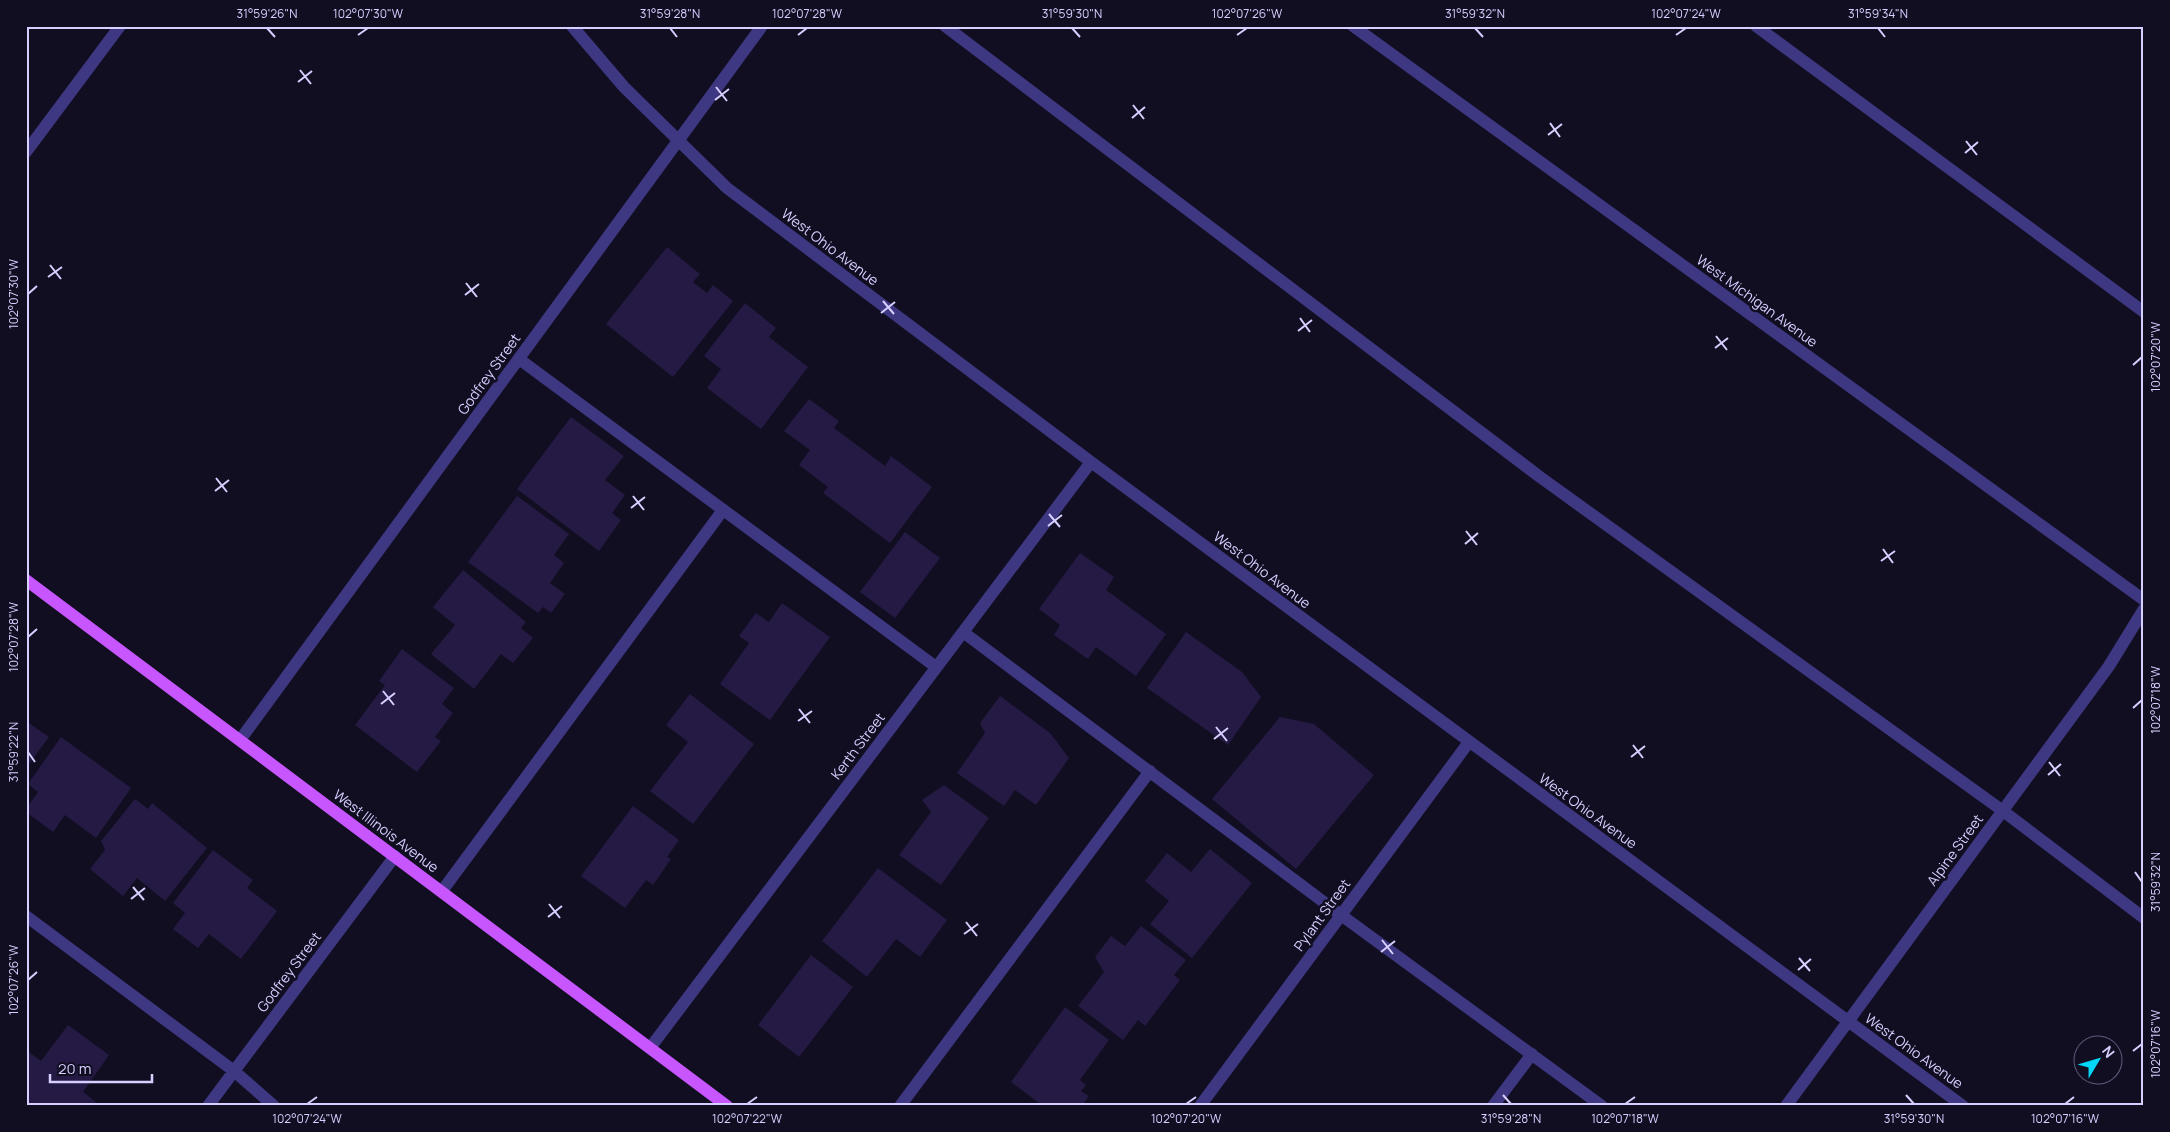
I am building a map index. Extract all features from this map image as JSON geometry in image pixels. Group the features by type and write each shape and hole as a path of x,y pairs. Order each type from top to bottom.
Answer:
{"main road":[{"name":"West Illinois Avenue","path":"26,580 727,1106"}],"street":[{"path":"26,152 120,26"},
{"name":"West Ohio Avenue","path":"572,26 624,87 727,188 1091,462 1963,1106"},
{"name":"Godfrey Street","path":"240,740 762,26"},
{"path":"945,26 1540,477 2002,812 2144,918"},
{"name":"West Michigan Avenue","path":"1353,26 2144,600"},
{"path":"1756,26 2144,312"},
{"path":"519,359 936,667"},
{"name":"Kerth Street","path":"650,1048 1091,462"},
{"path":"442,892 723,510"},
{"name":"Alpine Street","path":"1786,1106 2109,666 2144,609"},
{"path":"963,632 1341,915 1602,1106"},
{"name":"Pylant Street","path":"1200,1106 1469,742"},
{"path":"900,1106 1150,771"},
{"name":"Godfrey Street","path":"208,1106 394,856"},
{"path":"26,916 234,1071 274,1106"},
{"path":"1493,1106 1532,1054"}],"building":[{"path":"667,247 700,274 693,282 707,293 713,285 733,301 673,377 606,324"},
{"path":"745,303 776,328 769,337 808,367 761,429 707,388 721,369 704,356"},
{"path":"809,399 839,421 834,428 885,466 891,456 932,487 890,543 823,493 828,487 799,465 810,450 784,431"},
{"path":"571,417 624,456 605,480 625,495 612,513 621,520 599,551 517,489"},
{"path":"517,496 569,534 554,555 564,563 550,583 565,594 551,613 543,607 538,613 468,562"},
{"path":"905,532 940,558 895,618 860,592"},
{"path":"1080,553 1114,577 1106,590 1166,634 1136,676 1096,647 1088,659 1054,635 1060,625 1039,609"},
{"path":"463,570 526,622 521,628 533,638 513,663 501,654 474,689 431,654 455,625 433,607"},
{"path":"782,603 830,637 770,720 720,684 749,643 739,636 756,613 769,622"},
{"path":"1186,632 1242,672 1261,697 1228,745 1147,688"},
{"path":"402,649 454,688 442,704 453,713 435,737 441,741 417,772 355,725 385,685 379,681"},
{"path":"690,694 754,744 693,824 650,791 688,742 666,725"},
{"path":"1000,696 1050,733 1069,758 1036,805 1015,790 1004,806 957,773 985,733 980,723"},
{"path":"1280,717 1314,724 1374,775 1296,869 1212,799"},
{"path":"26,721 49,737 26,768"},
{"path":"61,737 131,788 96,838 65,815 53,832 26,812 26,809 38,792 28,784"},
{"path":"944,785 989,818 941,885 899,855 931,812 922,800"},
{"path":"135,799 148,809 152,803 207,848 165,901 137,878 123,896 90,869 105,850 101,841"},
{"path":"633,806 679,840 667,857 671,859 653,885 646,880 625,908 581,876"},
{"path":"1210,849 1252,883 1192,958 1150,924 1169,901 1145,881 1167,853 1191,872"},
{"path":"213,850 253,880 247,888 277,911 241,959 209,934 198,948 173,929 185,913 173,903"},
{"path":"878,868 947,920 920,957 896,939 867,977 822,941"},
{"path":"1141,926 1186,960 1174,975 1180,980 1145,1026 1138,1020 1123,1040 1078,1006 1104,972 1095,957 1111,936 1125,946"},
{"path":"811,955 853,987 799,1057 758,1025"},
{"path":"1065,1007 1109,1040 1080,1080 1086,1085 1081,1091 1089,1096 1082,1106 1043,1106 1011,1082"},
{"path":"68,1025 109,1055 83,1092 101,1106 26,1106 26,1050 41,1061"}]}
